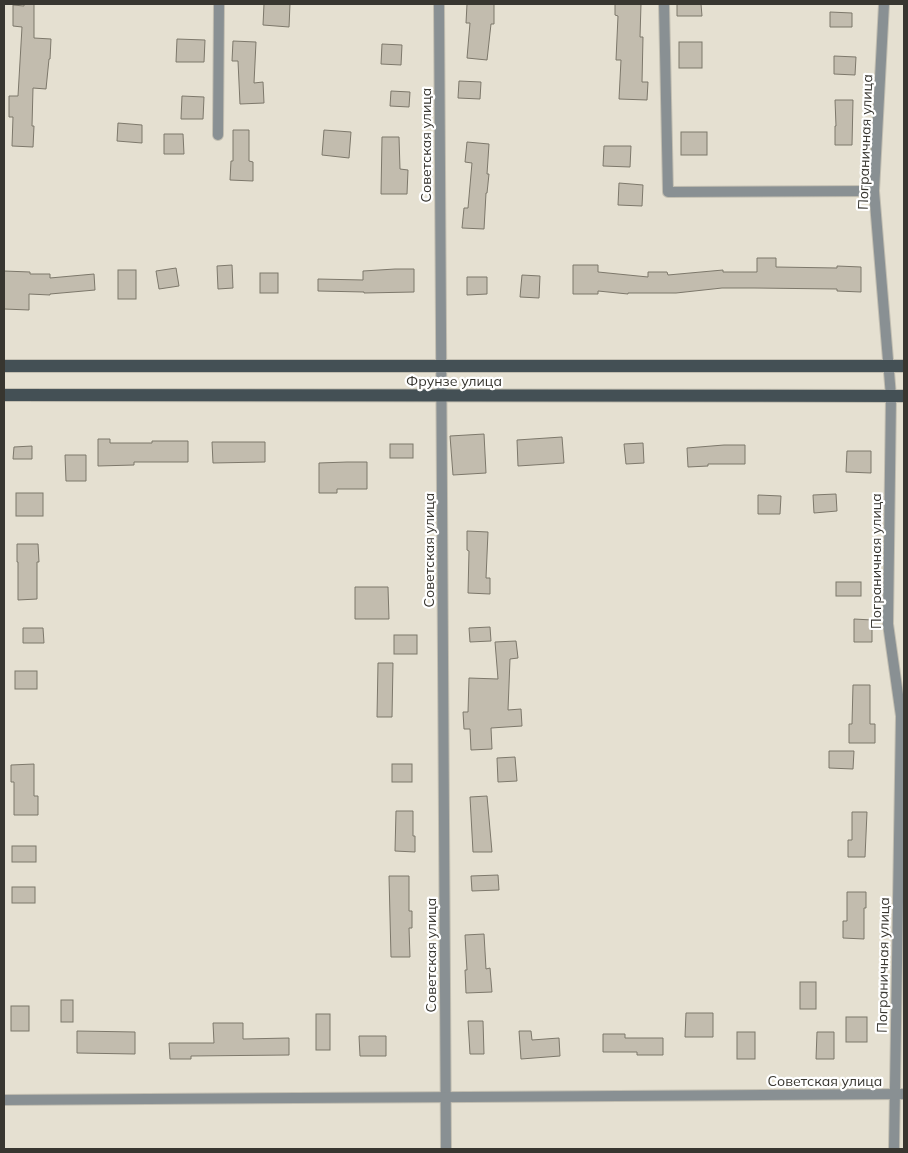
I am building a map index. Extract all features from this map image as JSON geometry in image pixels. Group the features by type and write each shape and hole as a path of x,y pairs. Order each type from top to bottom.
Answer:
{"main road":[{"name":"Фрунзе улица","path":"4,366 904,366"},
{"name":"Фрунзе улица","path":"4,395 904,396"}],"street":[{"path":"218,135 219,4"},
{"name":"Советская улица","path":"440,4 446,1149"},
{"path":"664,4 668,192 874,191"},
{"name":"Пограничная улица","path":"884,4 874,191 891,396 888,624 901,716 899,1094 894,1149"},
{"name":"Советская улица","path":"4,1100 899,1094"}],"building":[{"path":"24,4 34,4 34,38 51,39 46,89 33,88 33,147 12,146 13,117 9,117 9,96 18,96 22,27 13,26 13,5 24,6"},
{"path":"264,4 290,4 289,27 263,25"},
{"path":"467,4 494,4 494,24 491,24 487,60 467,58 470,23 466,23"},
{"path":"615,4 641,4 640,37 643,37 642,82 648,82 647,100 619,99 621,60 616,60 618,16 615,15"},
{"path":"677,4 701,4 702,16 677,16"},
{"path":"830,12 852,13 852,27 830,27"},
{"path":"177,39 205,40 204,62 176,62"},
{"path":"233,41 256,42 254,83 263,82 264,103 240,104 238,61 232,61"},
{"path":"679,42 702,42 702,68 679,68"},
{"path":"382,44 402,45 401,65 381,64"},
{"path":"834,56 856,57 855,75 834,74"},
{"path":"459,81 481,82 480,99 458,98"},
{"path":"391,91 410,92 409,107 390,106"},
{"path":"182,96 204,97 203,119 181,119"},
{"path":"835,100 853,100 852,145 835,145"},
{"path":"118,123 142,125 142,143 117,141"},
{"path":"233,130 249,130 249,161 253,162 253,181 230,180 231,161 233,161"},
{"path":"324,130 351,132 349,158 322,155"},
{"path":"681,132 707,132 707,155 681,155"},
{"path":"164,134 183,134 184,154 164,154"},
{"path":"382,137 399,137 400,169 408,170 407,194 381,194"},
{"path":"467,142 489,144 487,174 489,174 484,229 462,228 464,208 468,208 472,163 465,162"},
{"path":"604,146 631,146 630,167 603,166"},
{"path":"619,183 643,185 642,206 618,205"},
{"path":"757,258 776,258 776,267 861,267 861,292 837,291 837,289 722,288 676,293 628,294 598,291 598,294 573,294 573,265 598,265 598,272 648,277 648,272 667,272 668,275 723,270 723,272 757,272"},
{"path":"232,265 233,288 218,289 217,266"},
{"path":"176,268 179,286 159,289 156,271"},
{"path":"414,269 414,292 364,293 318,291 318,279 363,280 363,271"},
{"path":"118,270 136,270 136,299 118,299"},
{"path":"4,271 50,274 50,278 94,274 95,290 50,295 29,294 29,310 4,309"},
{"path":"260,273 278,273 278,293 260,293"},
{"path":"522,275 540,276 539,298 520,297"},
{"path":"467,277 487,277 487,294 467,295"},
{"path":"484,434 486,473 453,475 450,436"},
{"path":"562,437 564,463 518,466 517,440"},
{"path":"98,439 110,439 110,443 188,441 188,462 134,462 134,465 98,466"},
{"path":"212,442 265,442 265,462 213,463"},
{"path":"643,443 644,463 626,464 624,444"},
{"path":"390,444 413,444 413,458 390,458"},
{"path":"745,445 745,464 708,464 708,466 688,467 687,448"},
{"path":"32,446 32,459 13,459 14,447"},
{"path":"847,451 871,451 871,473 846,472"},
{"path":"65,455 86,455 86,481 66,481"},
{"path":"367,462 367,489 337,489 337,493 319,493 319,463"},
{"path":"16,493 43,493 43,516 16,516"},
{"path":"836,494 837,511 814,513 813,495"},
{"path":"758,495 781,496 780,514 758,514"},
{"path":"467,531 488,532 486,578 490,578 490,594 468,593 469,551 467,550"},
{"path":"17,544 38,544 37,599 18,600"},
{"path":"836,582 861,582 861,596 836,596"},
{"path":"355,587 388,587 389,619 355,619"},
{"path":"854,619 872,620 872,642 854,642"},
{"path":"490,627 491,641 470,642 469,628"},
{"path":"23,628 43,628 44,643 23,643"},
{"path":"394,635 417,635 417,654 394,654"},
{"path":"516,641 518,658 510,659 508,710 521,709 522,726 491,728 492,749 471,750 470,729 464,729 463,712 468,712 469,678 498,679 495,642"},
{"path":"378,663 393,663 392,717 377,717"},
{"path":"15,671 37,671 37,689 15,689"},
{"path":"853,685 870,685 870,724 875,724 875,743 849,743 849,724 852,724"},
{"path":"829,751 854,751 853,769 829,768"},
{"path":"515,757 517,781 498,782 497,758"},
{"path":"34,764 34,796 38,796 38,815 14,815 14,782 11,782 11,765"},
{"path":"392,764 412,764 412,782 392,782"},
{"path":"487,796 492,852 473,852 470,797"},
{"path":"396,811 413,811 415,852 395,851"},
{"path":"852,812 867,812 865,857 848,857 848,840 852,840"},
{"path":"12,846 36,846 36,862 12,862"},
{"path":"498,875 499,890 472,891 471,876"},
{"path":"389,876 409,876 409,911 412,911 412,928 409,928 410,957 391,957"},
{"path":"12,887 35,887 35,903 12,903"},
{"path":"847,892 866,892 864,939 843,938 843,921 847,921"},
{"path":"484,934 486,969 490,968 492,992 466,993 465,935"},
{"path":"800,982 816,982 816,1009 800,1009"},
{"path":"61,1000 73,1000 73,1022 61,1022"},
{"path":"11,1006 29,1006 29,1031 11,1031"},
{"path":"686,1013 713,1013 713,1037 685,1037"},
{"path":"316,1014 330,1014 330,1050 316,1050"},
{"path":"846,1017 867,1017 867,1042 846,1042"},
{"path":"468,1021 483,1021 484,1054 470,1054"},
{"path":"213,1023 243,1023 243,1039 289,1038 289,1055 191,1056 191,1059 170,1059 169,1043 214,1043"},
{"path":"77,1031 135,1032 135,1054 77,1053"},
{"path":"519,1031 531,1031 532,1040 559,1038 560,1056 521,1059"},
{"path":"737,1032 755,1032 755,1059 737,1059"},
{"path":"817,1032 834,1032 834,1059 816,1059"},
{"path":"603,1034 625,1034 625,1038 663,1038 663,1055 637,1055 637,1052 603,1052"},
{"path":"359,1036 386,1036 386,1056 360,1056"}]}
